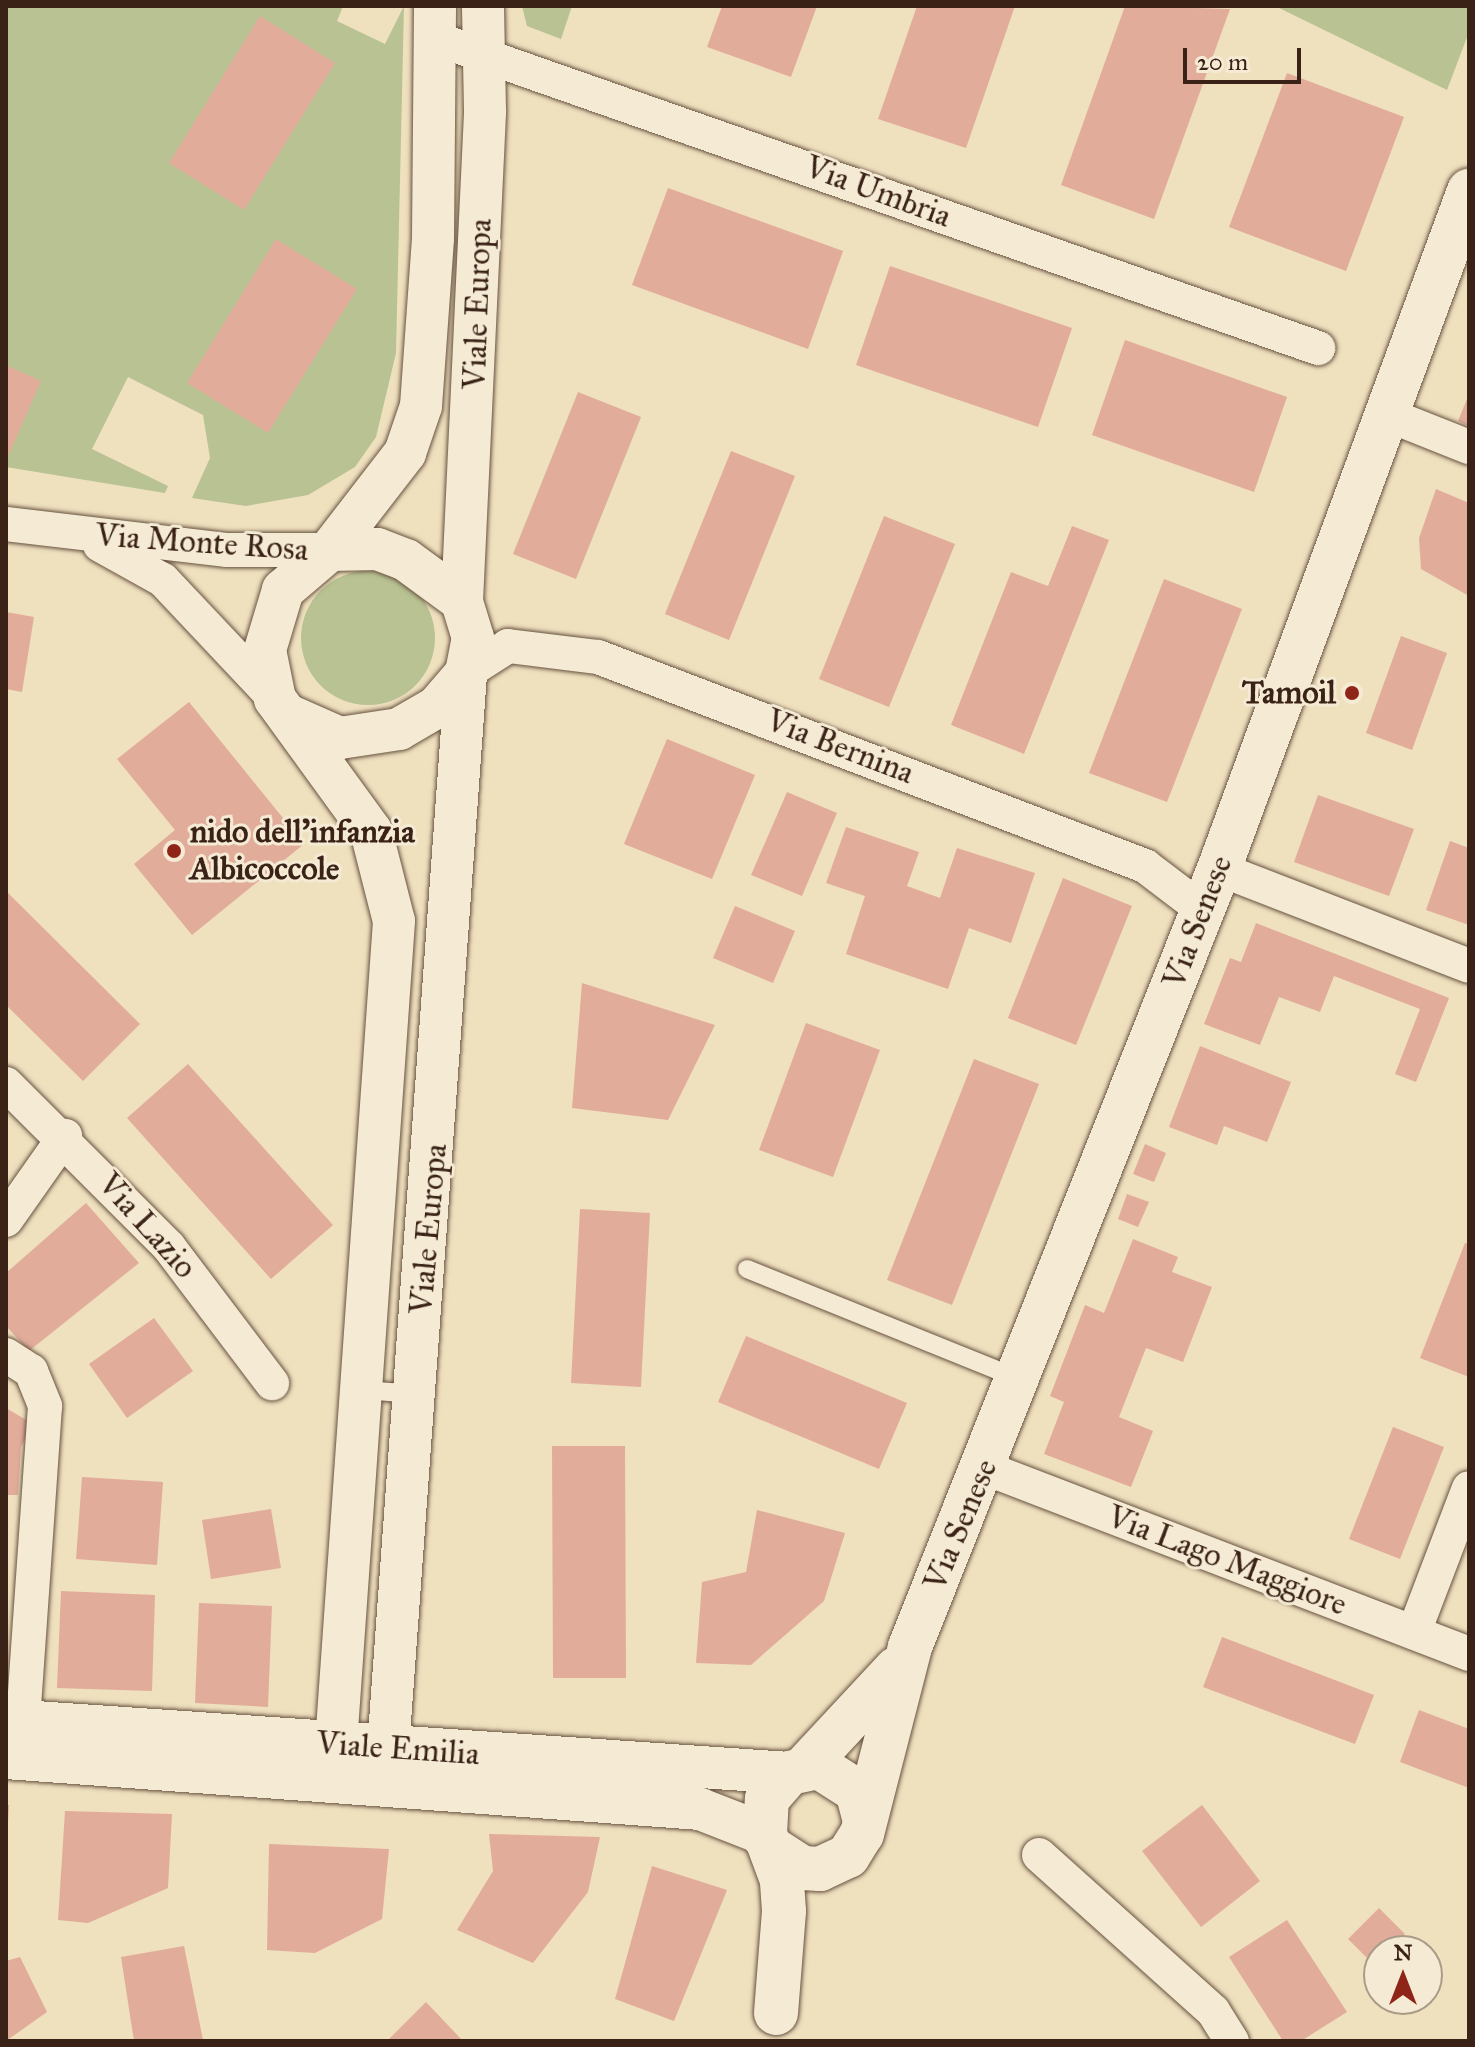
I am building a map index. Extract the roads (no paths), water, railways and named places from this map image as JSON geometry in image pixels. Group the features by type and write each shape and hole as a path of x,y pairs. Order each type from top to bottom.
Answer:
{"main road":[{"name":"Via Senese","path":"771,2027 813,1905 837,1864 857,1846 910,1647 985,1468 1219,869 1391,416 1469,191"},
{"name":"Via Senese","path":"771,2027 784,1911 765,1807 797,1771 865,1710 910,1647"},
{"path":"797,1771 847,1780 865,1820"},
{"path":"773,1849 802,1868 837,1864"}],"street":[{"name":"Viale Europa","path":"387,1767 466,673 473,638 462,601 484,52 483,6"},
{"name":"Viale Europa","path":"335,1763 364,1390 394,921 371,831 282,707 265,650 270,619 283,590 330,550 405,453 421,406 430,341 436,22"},
{"name":"Via Umbria","path":"436,22 484,52 1318,348"},
{"path":"1391,416 1469,447"},
{"name":"Via Monte Rosa","path":"6,524 227,550 330,550"},
{"name":"Via Monte Rosa","path":"73,534 163,580 282,707"},
{"path":"330,550 377,549 406,560 462,601"},
{"name":"Via Bernina","path":"466,673 508,646 598,657 1145,866 1203,910"},
{"path":"282,707 340,738 370,736 437,707 466,673"},
{"path":"1219,869 1469,966"},
{"name":"Via Lazio","path":"6,1084 65,1136 232,1321 272,1383"},
{"path":"6,1220 65,1136"},
{"path":"6,1355 31,1371 45,1406 12,1733"},
{"name":"Via Lago Maggiore","path":"985,1468 1469,1654"},
{"path":"1414,1632 1469,1488"},
{"name":"Viale Emilia","path":"12,1733 387,1767 700,1809 759,1832 773,1849"},
{"name":"Viale Emilia","path":"387,1767 797,1771"},
{"path":"1039,1855 1213,2011 1232,2041"}],"lane":[{"path":"747,1269 1020,1379"},
{"path":"364,1390 415,1394"}],"place":[{"name":"Tamoil","path":"1352,693"},
{"name":"nido dell'infanzia Albicoccole","path":"174,851"}]}
